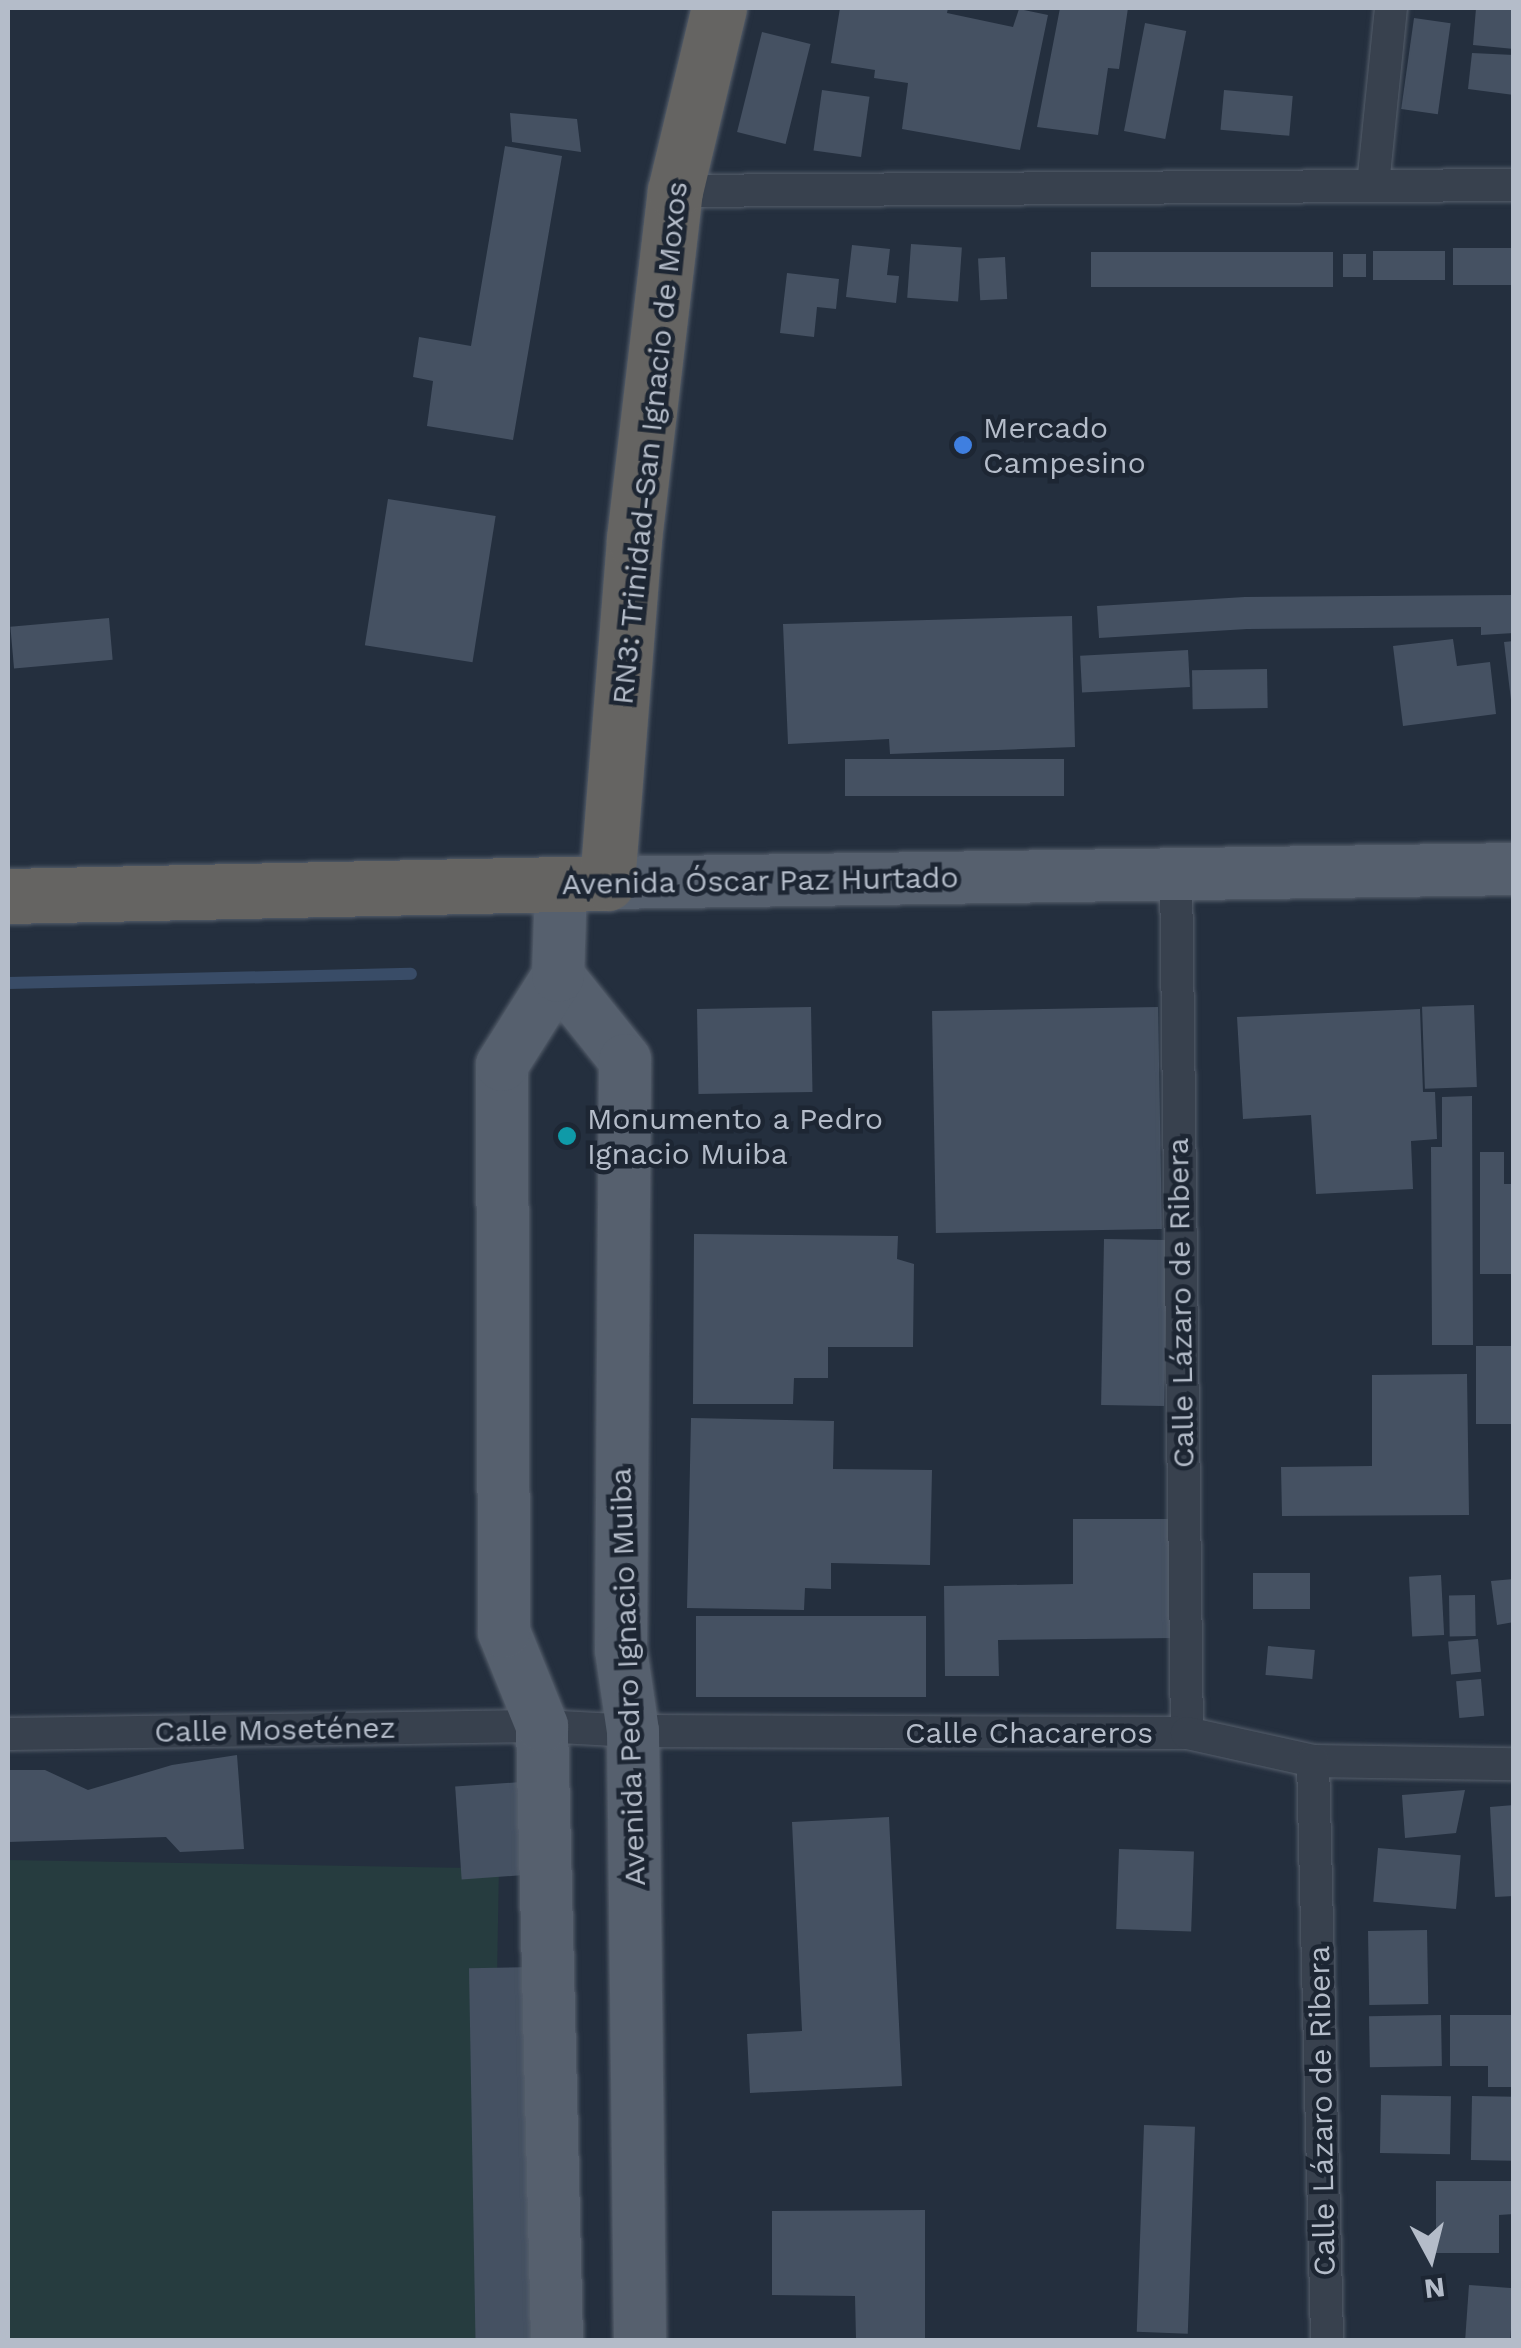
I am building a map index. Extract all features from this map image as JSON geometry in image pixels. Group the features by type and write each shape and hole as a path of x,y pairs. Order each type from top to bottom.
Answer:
{"highway":[{"name":"RN3: Trinidad-San Ignacio de Moxos","path":"584,884 634,539 675,191 719,8"},
{"name":"Avenida Óscar Paz Hurtado","path":"8,896 584,884"}],"main road":[{"name":"Avenida Óscar Paz Hurtado","path":"584,884 1514,869"},
{"path":"556,2340 542,1726 504,1632 502,1065 558,976 584,884"},
{"name":"Avenida Pedro Ignacio Muiba","path":"558,976 625,1060 621,1650 633,1731 640,2340"}],"street":[{"path":"1374,185 1391,8"},
{"path":"675,191 1514,185"},
{"name":"Calle Lázaro de Ribera","path":"1176,873 1186,1733"},
{"name":"Calle Chacareros","path":"542,1726 633,1731 1186,1733 1314,1761 1514,1764"},
{"name":"Calle Moseténez","path":"8,1734 542,1726"},
{"name":"Calle Lázaro de Ribera","path":"1314,1761 1328,2340"}],"green space":[{"path":"8,1860 499,1869 491,2340 8,2340"}],"building":[{"path":"840,8 948,8 947,13 1013,27 1019,9 1048,15 1020,150 902,129 908,83 874,78 875,70 831,63"},
{"path":"1060,8 1128,8 1119,69 1108,68 1098,135 1037,127"},
{"path":"1476,8 1514,8 1514,49 1473,45"},
{"path":"1414,18 1451,23 1438,114 1401,109"},
{"path":"1145,23 1186,31 1165,139 1124,131"},
{"path":"762,32 811,44 786,144 737,132"},
{"path":"1472,53 1514,55 1514,95 1468,89"},
{"path":"822,90 870,97 861,157 814,150"},
{"path":"1224,90 1293,96 1289,136 1221,130"},
{"path":"510,113 577,119 581,152 512,142"},
{"path":"505,146 562,156 513,440 427,426 433,381 413,377 419,337 471,346"},
{"path":"911,244 962,248 958,301 907,298"},
{"path":"852,245 890,249 887,275 899,276 896,303 846,297"},
{"path":"1453,248 1514,248 1514,285 1453,285"},
{"path":"1373,251 1445,251 1445,280 1373,280"},
{"path":"1091,252 1333,252 1333,287 1091,287"},
{"path":"1343,254 1366,254 1366,277 1343,277"},
{"path":"1005,257 1007,299 980,300 978,258"},
{"path":"787,273 839,279 836,309 817,307 814,337 780,333"},
{"path":"388,499 496,516 473,662 365,645"},
{"path":"1514,595 1514,633 1481,635 1481,627 1247,629 1099,638 1097,606 1245,597"},
{"path":"1072,616 1075,747 890,754 889,739 788,744 783,624"},
{"path":"109,618 113,660 14,668 10,627"},
{"path":"1453,639 1457,666 1490,662 1496,714 1403,726 1393,646"},
{"path":"1514,641 1514,700 1511,700 1504,642"},
{"path":"1188,650 1190,687 1082,693 1080,656"},
{"path":"1267,669 1268,708 1193,709 1192,670"},
{"path":"845,759 1064,759 1064,796 845,796"},
{"path":"1474,1005 1477,1087 1425,1089 1422,1007"},
{"path":"811,1007 812,1092 699,1094 697,1009"},
{"path":"1158,1007 1162,1229 936,1233 932,1011"},
{"path":"1420,1009 1423,1092 1435,1092 1437,1139 1411,1141 1413,1189 1316,1194 1311,1115 1243,1119 1237,1017"},
{"path":"1472,1096 1473,1345 1432,1345 1431,1147 1442,1147 1442,1097"},
{"path":"1480,1152 1504,1152 1504,1184 1514,1184 1514,1274 1480,1274"},
{"path":"694,1234 898,1236 897,1259 914,1264 913,1347 828,1347 828,1378 794,1378 793,1404 693,1404"},
{"path":"1104,1239 1167,1240 1164,1406 1101,1405"},
{"path":"1476,1346 1514,1346 1514,1424 1476,1424"},
{"path":"1467,1374 1469,1515 1282,1516 1281,1467 1372,1466 1372,1375"},
{"path":"691,1418 834,1421 833,1469 932,1470 930,1565 831,1563 831,1589 805,1588 804,1610 687,1608"},
{"path":"1073,1519 1174,1519 1175,1638 998,1640 999,1676 945,1676 944,1586 1073,1584"},
{"path":"1253,1573 1310,1573 1310,1609 1253,1609"},
{"path":"1441,1575 1444,1635 1412,1637 1409,1577"},
{"path":"1514,1579 1514,1622 1497,1625 1491,1581"},
{"path":"1449,1595 1475,1595 1476,1636 1450,1636"},
{"path":"696,1616 926,1616 926,1697 696,1697"},
{"path":"1478,1639 1481,1672 1451,1674 1448,1642"},
{"path":"1268,1646 1315,1650 1312,1679 1265,1675"},
{"path":"1481,1679 1484,1716 1459,1718 1456,1681"},
{"path":"237,1755 244,1849 180,1852 166,1837 8,1842 8,1770 45,1770 88,1790 172,1765"},
{"path":"521,1782 527,1875 462,1879 455,1787"},
{"path":"1465,1790 1456,1833 1405,1838 1402,1795"},
{"path":"1514,1805 1514,1896 1495,1897 1490,1807"},
{"path":"889,1817 902,2086 750,2093 747,2034 802,2031 792,1822"},
{"path":"1378,1848 1461,1855 1456,1909 1373,1902"},
{"path":"1119,1849 1194,1852 1191,1932 1116,1929"},
{"path":"1427,1930 1428,2004 1369,2005 1368,1931"},
{"path":"538,1967 545,2340 476,2340 469,1968"},
{"path":"1441,2015 1442,2066 1370,2067 1369,2016"},
{"path":"1450,2015 1514,2015 1514,2087 1488,2087 1488,2066 1450,2066"},
{"path":"1381,2095 1451,2096 1450,2154 1380,2153"},
{"path":"1472,2096 1514,2097 1513,2161 1471,2160"},
{"path":"1144,2125 1195,2127 1188,2334 1137,2332"},
{"path":"1436,2181 1514,2181 1514,2214 1499,2215 1499,2253 1436,2253"},
{"path":"925,2210 925,2340 856,2340 855,2296 772,2295 772,2211"},
{"path":"1469,2285 1514,2288 1510,2340 1465,2340"}],"waterway":[{"path":"8,983 411,974"}],"place":[{"name":"Mercado Campesino","path":"963,445"},
{"name":"Monumento a Pedro Ignacio Muiba","path":"567,1136"}]}
